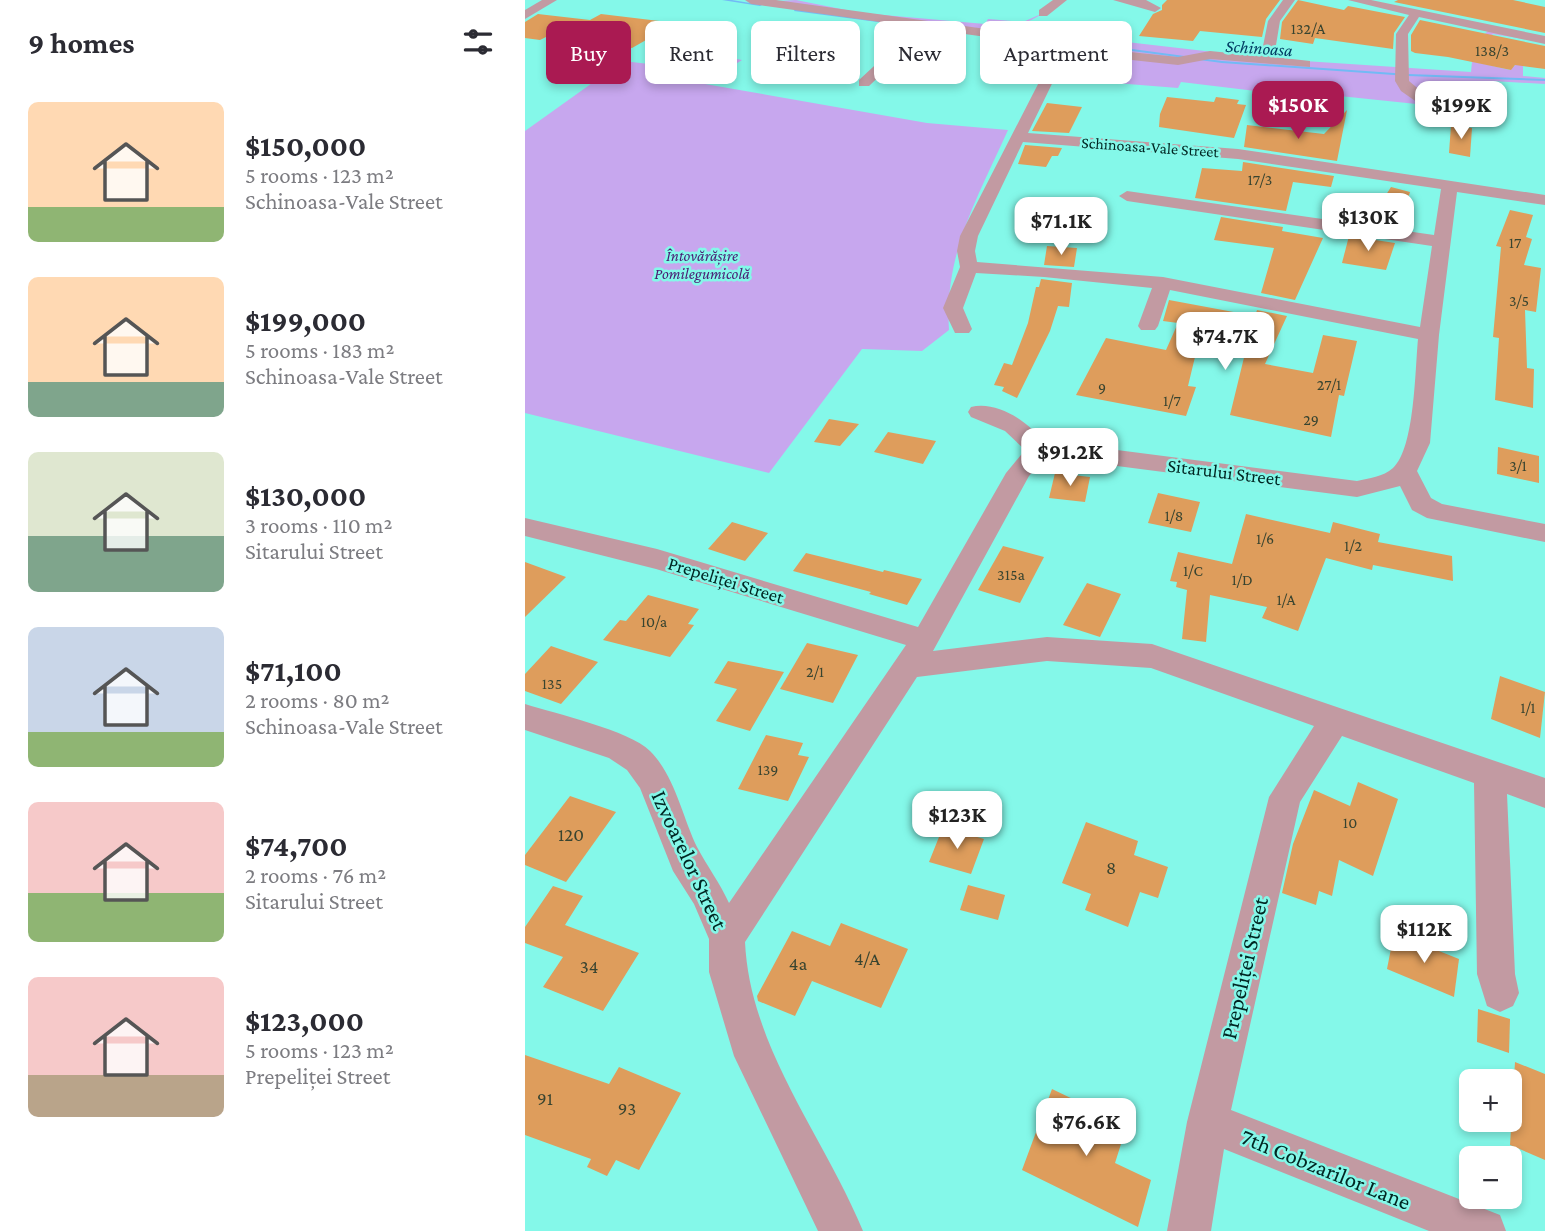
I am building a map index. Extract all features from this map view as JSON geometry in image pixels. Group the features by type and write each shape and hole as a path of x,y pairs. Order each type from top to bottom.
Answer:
{"street":[{"path":"525,15 551,0"},
{"path":"751,0 900,21"},
{"path":"806,0 903,15 980,21"},
{"path":"1044,13 1061,0"},
{"path":"1119,0 1141,2 1154,8"},
{"path":"1267,61 1274,21 1289,0"},
{"path":"1354,0 1545,40"},
{"path":"1416,13 1402,34 1403,85 1428,103 1428,108"},
{"path":"1132,56 1178,61 1210,55 1305,64"},
{"path":"864,83 874,72"},
{"path":"962,328 953,308 969,267 966,251 969,236 1045,84"},
{"name":"Schinoasa-Vale Street","path":"1018,137 1238,153 1545,200"},
{"path":"1451,185 1429,335 1418,443 1405,471 1421,504 1436,512 1545,533"},
{"path":"1127,196 1443,242"},
{"path":"969,267 1044,271 1163,283 1429,335"},
{"path":"1148,326 1163,283"},
{"path":"727,938 925,640 1017,473 1027,460 1038,452 1031,439 1015,424 979,412"},
{"name":"Sitarului Street","path":"1038,452 1086,454 1357,489 1391,481 1405,471"},
{"name":"Prepeliței Street","path":"525,527 657,559 925,640"},
{"path":"908,666 1047,649 1152,656 1545,793"},
{"name":"Izvoarelor Street","path":"525,717 619,748 638,760 653,780 685,859 706,892 727,938 728,972 754,1056 841,1231"},
{"name":"Prepeliței Street","path":"1189,1231 1208,1122 1285,797 1336,719"},
{"path":"1490,774 1496,974 1500,993"},
{"name":"7th Cobzarilor Lane","path":"1208,1122 1484,1231"}],"green space":[{"path":"796,0 861,13 951,21 901,21 779,1"},
{"path":"966,22 980,24 980,34 966,32"},
{"path":"1488,31 1524,39 1493,34 1477,50 1480,63 1510,70 1523,58 1523,76 1545,78 1545,84 1492,81 1491,117 1425,109 1426,105 1282,90 1281,94 1181,82 1178,88 1128,84 1132,84 1132,43 1274,59 1471,72 1473,52 1467,51"},
{"name":"Întovărășire Pomilegumicolă","path":"631,62 645,64 645,84 705,84 927,123 1008,130 965,226 952,276 949,330 922,351 862,349 769,473 525,413 525,131 591,84 631,84"}],"building":[{"path":"1167,0 1280,0 1266,19 1262,37 1200,31 1193,41 1139,36 1153,14 1162,10 1162,5"},
{"path":"1298,0 1344,10 1348,6 1405,17 1394,33 1393,49 1315,38 1313,44 1280,39 1282,22"},
{"path":"1513,0 1545,7 1545,33 1394,2"},
{"path":"538,14 590,20 601,14 659,21 645,21 645,41 632,48 631,21 546,21 546,37 540,40 525,38 525,22"},
{"path":"1420,20 1545,46 1545,69 1515,65 1511,70 1415,53 1411,51 1411,35"},
{"path":"1167,97 1214,102 1216,97 1239,100 1237,104 1246,105 1234,138 1159,127 1160,114"},
{"path":"1047,103 1082,107 1069,133 1032,131"},
{"path":"1347,110 1337,161 1244,147 1247,125 1324,134"},
{"path":"1451,125 1472,128 1470,157 1449,153"},
{"path":"1025,145 1062,148 1058,156 1052,156 1046,167 1018,164"},
{"path":"1243,162 1334,176 1331,187 1293,182 1286,211 1195,198 1202,168 1242,171"},
{"path":"1391,187 1410,192 1399,227 1353,221 1357,206 1377,209"},
{"path":"1510,210 1533,215 1526,237 1532,239 1524,265 1541,268 1536,312 1525,310 1527,368 1534,369 1533,408 1495,400 1499,338 1493,337 1501,247 1496,246"},
{"path":"1221,217 1283,227 1282,231 1323,238 1295,300 1261,293 1274,248 1214,240"},
{"path":"1349,236 1395,243 1386,270 1342,263"},
{"path":"1047,246 1077,248 1074,267 1044,265"},
{"path":"1041,279 1072,283 1069,307 1058,306 1050,331 1017,398 1002,391 1004,387 994,385 1004,363 1012,365 1028,323 1036,287 1039,287"},
{"path":"1169,300 1255,316 1257,310 1287,316 1265,364 1313,373 1323,335 1357,341 1344,396 1339,395 1331,437 1230,415 1249,337 1202,328 1188,386 1196,387 1186,416 1076,395 1106,338 1166,350 1178,323 1163,321"},
{"path":"829,419 859,424 840,446 814,442"},
{"path":"888,432 936,441 923,464 874,452"},
{"path":"1498,447 1539,456 1539,483 1497,474"},
{"path":"1055,473 1090,477 1085,502 1049,498"},
{"path":"1158,493 1200,502 1191,532 1148,523"},
{"path":"1246,514 1330,533 1333,522 1380,534 1378,542 1452,556 1453,581 1373,565 1372,570 1326,558 1298,631 1262,618 1267,607 1210,595 1206,642 1182,639 1187,590 1176,587 1177,582 1170,581 1178,552 1232,564"},
{"path":"732,522 768,533 745,561 708,549"},
{"path":"1003,546 1044,557 1020,603 978,590"},
{"path":"806,553 922,579 907,605 869,594 871,592 793,571"},
{"path":"525,562 566,577 525,617"},
{"path":"1087,583 1121,594 1100,637 1063,625"},
{"path":"648,595 699,609 688,624 694,625 670,657 603,640 620,620 626,621"},
{"path":"807,643 858,655 833,703 780,689"},
{"path":"551,646 598,662 561,704 525,691 525,674"},
{"path":"728,661 784,672 750,731 716,721 737,689 714,683"},
{"path":"1500,676 1545,692 1540,738 1491,719"},
{"path":"766,735 803,743 798,755 809,757 788,801 738,789"},
{"path":"1358,782 1398,799 1373,876 1339,860 1332,896 1319,891 1316,905 1282,893 1293,844 1314,790 1350,806"},
{"path":"570,796 616,812 566,882 525,865 525,855"},
{"path":"1086,822 1138,841 1134,855 1168,867 1158,898 1140,892 1128,927 1085,910 1091,894 1062,883"},
{"path":"943,827 984,839 971,874 929,862"},
{"path":"968,885 1005,895 998,920 960,910"},
{"path":"553,886 583,896 565,925 639,953 603,1011 543,987 563,957 525,943 525,927"},
{"path":"841,923 908,949 881,1008 812,981 795,1016 758,1001 757,996 792,931 830,946"},
{"path":"1394,933 1459,959 1454,997 1387,969"},
{"path":"1478,1009 1510,1019 1509,1053 1477,1042"},
{"path":"525,1055 609,1084 619,1067 681,1093 639,1170 616,1160 607,1176 587,1167 591,1159 525,1135"},
{"path":"1515,1062 1545,1074 1545,1160 1522,1150 1522,1146 1510,1145 1511,1132 1522,1132 1522,1069 1515,1069"},
{"path":"1052,1089 1127,1125 1115,1163 1151,1180 1138,1227 1022,1170"}],"waterway":[{"name":"Schinoasa","path":"724,0 760,5"},
{"name":"Schinoasa","path":"795,10 878,21"},
{"name":"Schinoasa","path":"1132,50 1222,62 1408,75 1545,80"}]}
